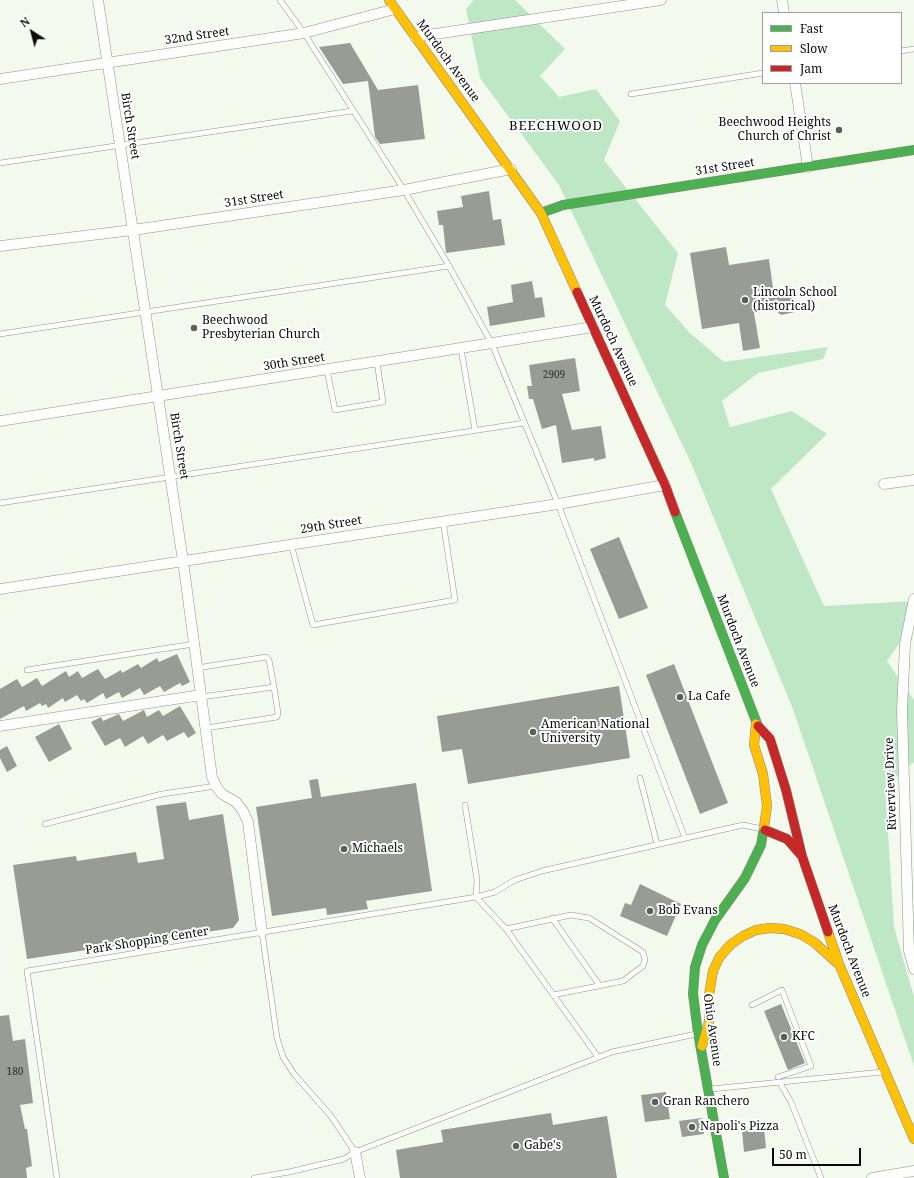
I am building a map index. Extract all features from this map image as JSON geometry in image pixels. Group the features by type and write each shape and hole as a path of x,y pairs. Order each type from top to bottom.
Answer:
{"main road":[{"name":"Murdoch Avenue","path":"389,0 541,213 665,485 756,724 770,739 786,790 802,856 839,964 914,1139"},
{"name":"31st Street","path":"541,213 563,205 914,150"},
{"name":"Murdoch Avenue","path":"756,724 754,745 763,774 767,806"},
{"name":"Ohio Avenue","path":"724,1178 698,1033 693,994 695,967 702,945 715,920 745,878 755,861 765,830 767,806"},
{"path":"765,830 787,839 802,856"},
{"path":"701,1047 709,1022 709,995 713,971 719,958 730,945 743,936 763,929 784,929 800,934 814,942 839,964"}],"street":[{"name":"Birch Street","path":"98,0 183,561 212,777 216,786"},
{"path":"415,37 661,0"},
{"path":"782,0 784,12"},
{"name":"32nd Street","path":"0,79 304,33 396,9"},
{"path":"795,84 808,167"},
{"name":"31st Street","path":"0,246 133,230 404,190 511,169"},
{"name":"30th Street","path":"0,421 593,327"},
{"path":"884,484 914,480"},
{"name":"29th Street","path":"0,589 558,504 665,485"},
{"name":"Riverview Drive","path":"914,599 906,644 902,711 911,950 914,968"},
{"path":"0,726 201,696"},
{"path":"216,786 222,794 236,802 243,811 248,822 262,932"},
{"path":"355,1152 360,1178"},
{"path":"872,1178 914,1171"}],"lane":[{"path":"280,0 304,33 352,111 404,190 449,266 492,344 558,504 685,838"},
{"path":"902,51 914,49"},
{"path":"631,94 762,73"},
{"path":"0,162 352,111"},
{"path":"0,334 449,266"},
{"path":"461,349 475,430"},
{"path":"327,370 335,410 383,402 377,362"},
{"path":"0,503 524,423"},
{"path":"291,544 313,625 454,600 443,521"},
{"path":"27,670 194,644"},
{"path":"197,668 266,657 269,660 278,713 277,717 206,728"},
{"path":"201,696 274,687"},
{"path":"640,778 657,844"},
{"path":"45,824 162,794 216,786"},
{"path":"465,805 477,880 476,898 506,929 598,1057"},
{"name":"Park Shopping Center","path":"57,1178 27,971 476,898 495,892 515,880 542,871 743,825 765,830"},
{"path":"506,929 571,915 589,918 643,952 645,960 643,966 622,980 553,995"},
{"path":"552,918 600,986"},
{"path":"262,932 277,1038 283,1057 294,1074 331,1116 355,1152"},
{"path":"752,1006 782,990 811,1066 779,1080"},
{"path":"254,1178 289,1172 344,1159 355,1152 612,1052 698,1033"},
{"path":"709,1089 779,1080 885,1071"},
{"path":"779,1080 792,1102 821,1178"}],"green space":[{"path":"474,0 515,0 565,49 540,76 559,97 596,89 620,121 604,160 678,253 665,305 690,333 724,362 828,347 823,359 758,373 722,401 730,427 792,411 827,434 771,489 824,606 914,601 914,622 887,661 914,700 914,762 885,786 894,927 914,997 914,1066 793,709 691,463 559,185 480,78 466,9"}],"building":[{"path":"350,43 378,90 418,85 425,139 380,144 375,137 368,81 343,84 319,47"},
{"path":"489,191 493,220 501,219 505,245 446,253 443,225 439,225 437,211 463,207 461,196"},
{"name":"Lincoln School (historical)","path":"726,247 729,265 769,259 774,295 787,293 792,296 795,312 781,315 775,310 754,313 760,348 743,351 739,323 702,329 690,253"},
{"path":"532,281 535,298 542,297 545,317 490,326 487,307 513,302 511,285"},
{"path":"575,358 580,391 562,394 572,430 601,426 606,458 594,461 594,458 562,463 556,425 542,429 533,399 529,399 527,386 532,386 529,365"},
{"path":"619,537 648,608 619,619 590,549"},
{"path":"177,654 190,682 182,686 180,683 164,692 160,686 144,695 140,688 122,698 119,692 106,699 103,693 87,703 84,699 81,701 77,695 65,702 63,698 48,708 46,704 42,706 40,703 26,711 24,706 0,719 0,689 17,679 22,687 37,678 42,686 66,671 69,677 78,671 82,678 98,669 105,679 121,670 122,673 138,664 141,668 157,658 159,662"},
{"path":"674,664 728,803 700,814 646,675"},
{"name":"American National University","path":"619,686 630,758 468,784 462,749 442,752 437,716"},
{"path":"180,706 196,733 188,738 184,732 167,741 163,735 148,744 143,736 125,747 120,738 105,746 91,722 101,717 103,721 119,714 123,721 144,710 147,717 159,710 163,716"},
{"path":"59,724 72,749 49,762 35,737"},
{"path":"7,746 17,766 7,772 0,758 0,750"},
{"name":"Michaels","path":"318,779 321,797 416,783 432,891 366,901 368,909 327,915 326,908 272,916 256,807 312,798 309,780"},
{"path":"186,802 189,820 223,814 239,920 233,928 27,959 13,865 76,856 77,861 136,852 138,863 164,859 156,806"},
{"name":"Bob Evans","path":"640,884 681,904 667,936 620,916 625,903 631,905"},
{"name":"KFC","path":"781,1004 805,1063 788,1070 764,1011"},
{"path":"9,1015 13,1041 25,1039 33,1103 20,1105 25,1129 27,1129 32,1166 26,1168 27,1178 0,1178 0,1016"},
{"name":"Gran Ranchero","path":"666,1092 670,1119 645,1122 641,1095"},
{"name":"Gabe's","path":"551,1113 553,1125 607,1116 617,1178 400,1178 396,1150 443,1142 441,1130"},
{"name":"Napoli's Pizza","path":"702,1118 704,1134 682,1137 679,1121"},
{"path":"764,1128 766,1148 744,1152 742,1131"}],"traffic: fast":[{"path":"541,213 563,205 914,150"},
{"path":"675,512 758,726"},
{"path":"724,1178 698,1033 693,994 695,967 702,945 715,920 745,878 761,845 764,827"}],"traffic: slow":[{"path":"389,0 541,213 577,292"},
{"path":"756,724 754,745 763,774 767,806 764,827"},
{"path":"702,1046 709,1022 709,995 713,971 719,958 730,945 743,936 756,930 770,928 784,929 800,934 814,942 837,963"},
{"path":"828,932 839,964 914,1139"}],"traffic: jam":[{"path":"577,292 665,485 675,512"},
{"path":"758,726 770,739 786,790 802,856 828,932"},
{"path":"765,830 787,839 801,855"}],"place":[{"name":"Beechwood Heights Church of Christ","path":"839,130"},
{"name":"Lincoln School (historical)","path":"745,300"},
{"name":"Beechwood Presbyterian Church","path":"194,328"},
{"name":"La Cafe","path":"680,697"},
{"name":"American National University","path":"533,732"},
{"name":"Michaels","path":"344,849"},
{"name":"Bob Evans","path":"650,911"},
{"name":"KFC","path":"784,1037"},
{"name":"Gran Ranchero","path":"655,1102"},
{"name":"Napoli's Pizza","path":"692,1127"},
{"name":"Gabe's","path":"516,1146"}],"district":[{"name":"BEECHWOOD","path":"556,126"}]}
